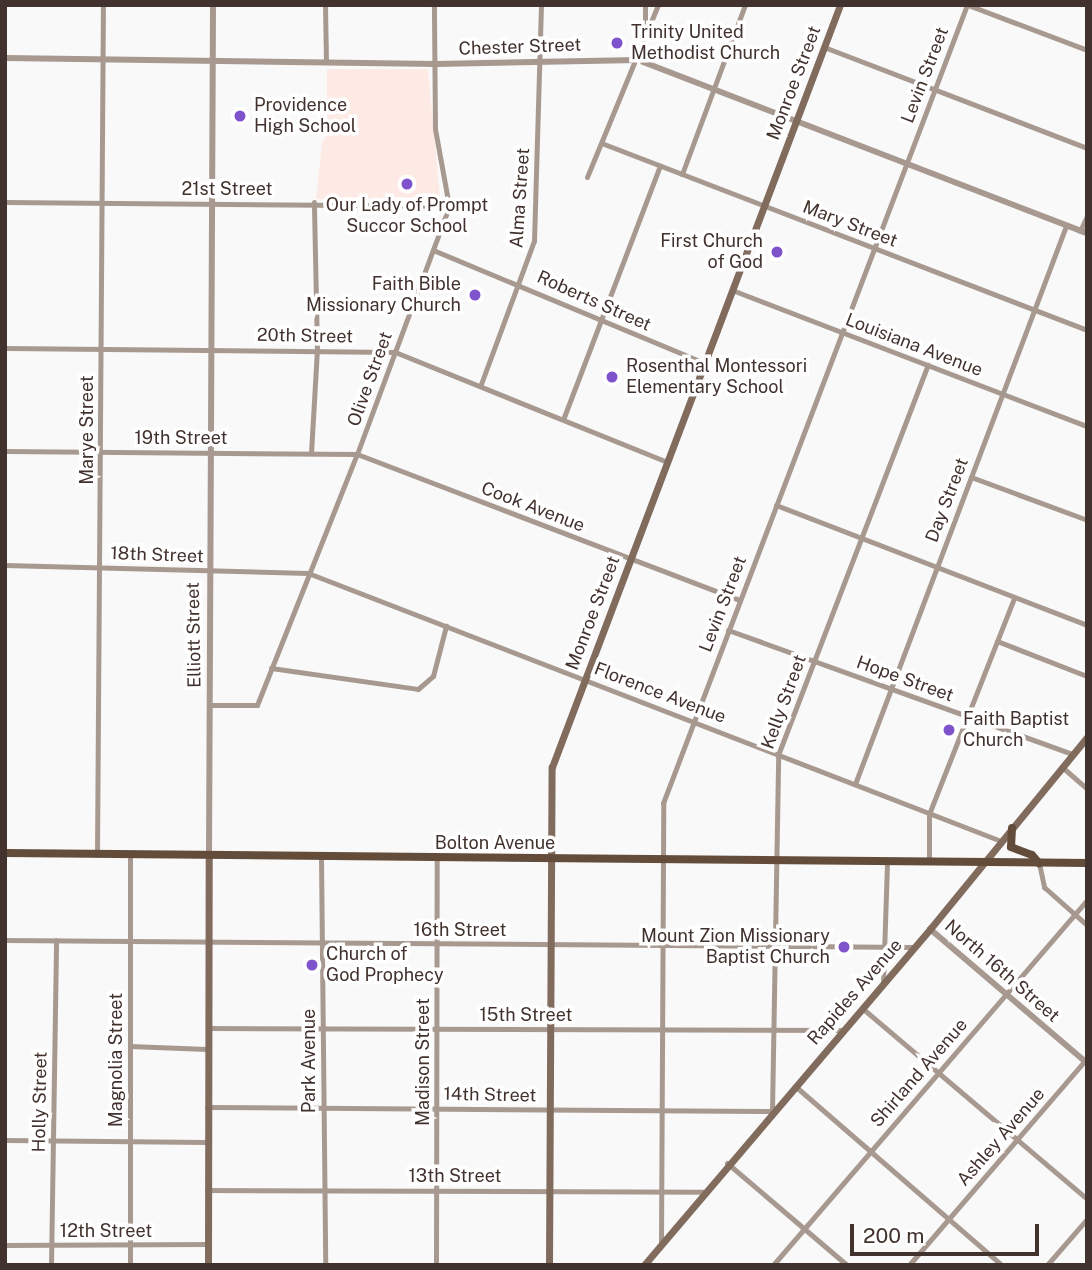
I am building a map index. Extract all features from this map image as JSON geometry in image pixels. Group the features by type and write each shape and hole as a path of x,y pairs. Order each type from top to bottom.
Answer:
{"main road":[{"name":"Monroe Street","path":"549,1265 549,859 552,767 840,5"},
{"name":"Rapides Avenue","path":"644,1265 727,1163 915,947 1087,737"},
{"path":"1012,828 1011,847 1032,855 1039,863"},
{"name":"Bolton Avenue","path":"5,853 1087,863"},
{"name":"Elliott Street","path":"208,1265 206,1190 209,856"}],"street":[{"name":"Marye Street","path":"97,855 102,452 103,5"},
{"name":"Elliott Street","path":"209,856 209,348 213,5"},
{"path":"325,5 326,61"},
{"path":"434,5 435,129 449,206"},
{"name":"Alma Street","path":"481,384 521,284 534,241 541,5"},
{"path":"645,5 645,35"},
{"path":"587,177 604,144 658,5"},
{"path":"682,174 716,90 745,5"},
{"path":"968,5 1087,50"},
{"name":"Levin Street","path":"661,1243 663,803 968,5"},
{"path":"824,47 934,92 1087,148"},
{"name":"Chester Street","path":"5,58 436,64 540,58 638,60 1084,232"},
{"name":"Mary Street","path":"604,144 1087,330"},
{"path":"564,417 603,321 660,166"},
{"name":"21st Street","path":"5,202 314,202 449,206"},
{"path":"311,453 317,350 314,202"},
{"name":"Olive Street","path":"211,705 257,705 357,454 449,206"},
{"path":"1084,232 1087,216"},
{"name":"Day Street","path":"855,784 1066,226"},
{"name":"Roberts Street","path":"433,250 521,284 704,363"},
{"name":"Louisiana Avenue","path":"732,290 1087,426"},
{"name":"20th Street","path":"5,348 395,352 564,417 667,462"},
{"name":"Kelly Street","path":"772,1111 774,861 778,755 859,537 928,365"},
{"name":"19th Street","path":"5,451 357,454"},
{"name":"Cook Avenue","path":"357,454 739,600"},
{"path":"971,477 1087,520"},
{"path":"776,505 1087,625"},
{"name":"18th Street","path":"5,565 308,573"},
{"name":"Florence Avenue","path":"308,573 1001,841"},
{"path":"929,862 929,814 1014,598"},
{"path":"271,668 418,689 433,676 446,626"},
{"name":"Hope Street","path":"728,630 1073,754"},
{"path":"997,641 1087,676"},
{"path":"1062,767 1087,789"},
{"name":"Magnolia Street","path":"130,855 130,1265"},
{"name":"Park Avenue","path":"321,857 325,1265"},
{"name":"Madison Street","path":"436,1265 437,859"},
{"path":"883,984 887,861"},
{"path":"1039,863 1044,887 1087,925"},
{"name":"Shirland Avenue","path":"773,1265 1087,900"},
{"name":"North 16th Street","path":"930,929 1086,1061"},
{"name":"16th Street","path":"5,940 915,947"},
{"name":"Holly Street","path":"51,1265 56,940"},
{"path":"862,1008 1087,1199"},
{"name":"15th Street","path":"208,1028 843,1030"},
{"path":"130,1046 207,1049"},
{"name":"Ashley Avenue","path":"909,1265 1086,1061"},
{"path":"794,1086 1002,1265"},
{"name":"14th Street","path":"207,1107 772,1111"},
{"path":"5,1140 207,1142"},
{"path":"727,1163 847,1265"},
{"name":"13th Street","path":"206,1190 704,1192"},
{"path":"1047,1265 1087,1219"},
{"name":"12th Street","path":"5,1245 208,1244"}],"shaded area":[{"path":"327,69 428,69 440,197 316,199 322,143 327,134"}],"place":[{"name":"Trinity United Methodist Church","path":"617,43"},
{"name":"Providence High School","path":"240,116"},
{"name":"Our Lady of Prompt Succor School","path":"407,184"},
{"name":"First Church of God","path":"777,252"},
{"name":"Faith Bible Missionary Church","path":"475,295"},
{"name":"Rosenthal Montessori Elementary School","path":"612,377"},
{"name":"Faith Baptist Church","path":"949,730"},
{"name":"Mount Zion Missionary Baptist Church","path":"844,947"},
{"name":"Church of God Prophecy","path":"312,965"}]}
